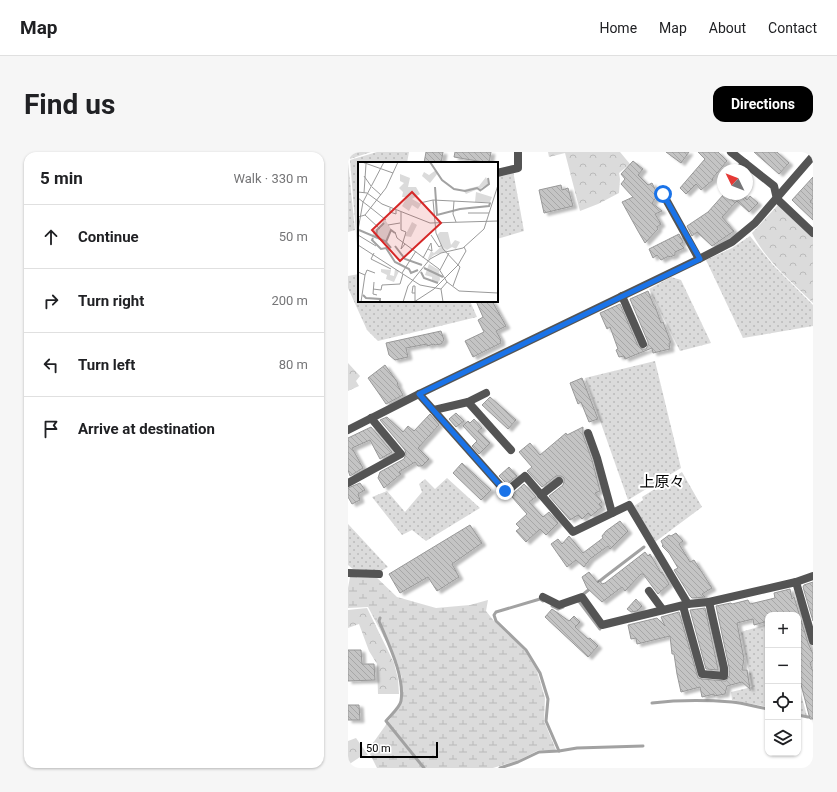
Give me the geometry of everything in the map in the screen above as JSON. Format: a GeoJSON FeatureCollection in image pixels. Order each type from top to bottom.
{"type":"FeatureCollection","features":[{"type":"Feature","properties":{"kind":"street"},"geometry":{"type":"LineString","coordinates":[[498,173],[518,168],[518,152]]}},
{"type":"Feature","properties":{"kind":"street"},"geometry":{"type":"LineString","coordinates":[[731,152],[774,186],[777,199],[813,233]]}},
{"type":"Feature","properties":{"kind":"street"},"geometry":{"type":"LineString","coordinates":[[348,430],[732,242],[755,223],[813,156]]}},
{"type":"Feature","properties":{"kind":"street"},"geometry":{"type":"LineString","coordinates":[[663,194],[700,259]]}},
{"type":"Feature","properties":{"kind":"street"},"geometry":{"type":"LineString","coordinates":[[622,296],[643,344]]}},
{"type":"Feature","properties":{"kind":"street"},"geometry":{"type":"LineString","coordinates":[[434,410],[468,402],[486,393]]}},
{"type":"Feature","properties":{"kind":"street"},"geometry":{"type":"LineString","coordinates":[[419,394],[506,492],[525,476],[573,532],[629,505],[686,605],[702,674],[724,676],[724,668],[709,602]]}},
{"type":"Feature","properties":{"kind":"street"},"geometry":{"type":"LineString","coordinates":[[468,402],[511,450]]}},
{"type":"Feature","properties":{"kind":"street"},"geometry":{"type":"LineString","coordinates":[[348,483],[401,454],[371,418]]}},
{"type":"Feature","properties":{"kind":"street"},"geometry":{"type":"LineString","coordinates":[[588,433],[597,458],[612,513]]}},
{"type":"Feature","properties":{"kind":"street"},"geometry":{"type":"LineString","coordinates":[[541,495],[559,481]]}},
{"type":"Feature","properties":{"kind":"street"},"geometry":{"type":"LineString","coordinates":[[348,573],[379,574]]}},
{"type":"Feature","properties":{"kind":"street"},"geometry":{"type":"LineString","coordinates":[[543,597],[559,605],[582,597],[602,625],[663,610],[709,602],[796,582],[813,576]]}},
{"type":"Feature","properties":{"kind":"street"},"geometry":{"type":"LineString","coordinates":[[796,582],[813,641]]}},
{"type":"Feature","properties":{"kind":"street"},"geometry":{"type":"LineString","coordinates":[[648,592],[663,610]]}},
{"type":"Feature","properties":{"kind":"green space"},"geometry":{"type":"Polygon","coordinates":[[[348,152],[371,152],[350,159],[348,152]]]}},
{"type":"Feature","properties":{"kind":"green space"},"geometry":{"type":"Polygon","coordinates":[[[377,152],[409,152],[407,162],[358,162],[358,258],[350,160],[377,152]]]}},
{"type":"Feature","properties":{"kind":"green space"},"geometry":{"type":"Polygon","coordinates":[[[548,152],[620,152],[630,164],[619,173],[619,193],[580,211],[565,153],[549,157],[548,152]]]}},
{"type":"Feature","properties":{"kind":"green space"},"geometry":{"type":"Polygon","coordinates":[[[348,162],[355,230],[348,232],[348,162]]]}},
{"type":"Feature","properties":{"kind":"green space"},"geometry":{"type":"Polygon","coordinates":[[[512,165],[524,231],[498,239],[498,170],[512,165]]]}},
{"type":"Feature","properties":{"kind":"green space"},"geometry":{"type":"Polygon","coordinates":[[[778,205],[813,238],[813,303],[764,253],[752,233],[778,205]]]}},
{"type":"Feature","properties":{"kind":"green space"},"geometry":{"type":"Polygon","coordinates":[[[750,236],[773,265],[813,305],[813,326],[743,338],[706,260],[732,248],[750,236]]]}},
{"type":"Feature","properties":{"kind":"green space"},"geometry":{"type":"Polygon","coordinates":[[[358,274],[358,302],[470,302],[477,317],[378,341],[367,330],[348,288],[348,276],[358,274]]]}},
{"type":"Feature","properties":{"kind":"green space"},"geometry":{"type":"Polygon","coordinates":[[[671,277],[681,280],[711,343],[680,351],[649,289],[671,277]]]}},
{"type":"Feature","properties":{"kind":"green space"},"geometry":{"type":"Polygon","coordinates":[[[655,361],[681,468],[628,500],[585,378],[655,361]]]}},
{"type":"Feature","properties":{"kind":"green space"},"geometry":{"type":"Polygon","coordinates":[[[348,363],[360,376],[356,381],[359,386],[348,391],[348,363]]]}},
{"type":"Feature","properties":{"kind":"green space"},"geometry":{"type":"Polygon","coordinates":[[[682,472],[702,507],[655,542],[634,506],[643,500],[642,497],[682,472]]]}},
{"type":"Feature","properties":{"kind":"green space"},"geometry":{"type":"Polygon","coordinates":[[[447,478],[480,508],[426,541],[412,530],[402,535],[372,497],[387,491],[405,512],[422,492],[419,484],[425,479],[435,489],[447,478]]]}},
{"type":"Feature","properties":{"kind":"green space"},"geometry":{"type":"Polygon","coordinates":[[[348,524],[388,567],[381,571],[353,569],[348,565],[348,524]]]}},
{"type":"Feature","properties":{"kind":"green space"},"geometry":{"type":"Polygon","coordinates":[[[375,576],[397,597],[436,608],[470,605],[488,600],[486,611],[494,621],[525,651],[537,671],[545,698],[544,721],[556,750],[539,750],[519,760],[493,768],[377,768],[368,750],[400,705],[402,678],[397,662],[368,607],[348,608],[348,588],[350,577],[375,576]]]}},
{"type":"Feature","properties":{"kind":"green space"},"geometry":{"type":"Polygon","coordinates":[[[367,608],[394,663],[398,679],[399,694],[378,694],[377,664],[369,651],[359,624],[348,628],[348,610],[367,608]]]}},
{"type":"Feature","properties":{"kind":"green space"},"geometry":{"type":"Polygon","coordinates":[[[765,625],[765,706],[732,700],[731,692],[752,687],[741,632],[765,625]]]}},
{"type":"Feature","properties":{"kind":"green space"},"geometry":{"type":"Polygon","coordinates":[[[801,694],[807,716],[801,715],[801,694]]]}},
{"type":"Feature","properties":{"kind":"green space"},"geometry":{"type":"Polygon","coordinates":[[[356,738],[368,755],[360,757],[348,765],[348,741],[356,738]]]}},
{"type":"Feature","properties":{"kind":"building"},"geometry":{"type":"Polygon","coordinates":[[[426,152],[443,152],[441,162],[424,162],[426,152]]]}},
{"type":"Feature","properties":{"kind":"building"},"geometry":{"type":"Polygon","coordinates":[[[455,152],[491,152],[489,162],[454,157],[455,152]]]}},
{"type":"Feature","properties":{"kind":"building"},"geometry":{"type":"Polygon","coordinates":[[[666,152],[689,152],[681,163],[666,152]]]}},
{"type":"Feature","properties":{"kind":"building"},"geometry":{"type":"Polygon","coordinates":[[[698,152],[718,152],[727,161],[724,164],[717,164],[717,173],[712,179],[713,180],[701,190],[696,184],[686,194],[680,188],[705,159],[698,152]]]}},
{"type":"Feature","properties":{"kind":"building"},"geometry":{"type":"Polygon","coordinates":[[[754,152],[777,152],[789,163],[779,174],[754,152]]]}},
{"type":"Feature","properties":{"kind":"building"},"geometry":{"type":"Polygon","coordinates":[[[633,161],[643,169],[638,175],[648,185],[652,183],[658,195],[652,203],[662,211],[655,214],[661,224],[645,243],[622,202],[633,197],[621,184],[625,179],[621,174],[633,161]]]}},
{"type":"Feature","properties":{"kind":"building"},"geometry":{"type":"Polygon","coordinates":[[[813,177],[813,198],[810,202],[813,204],[813,220],[792,200],[813,177]]]}},
{"type":"Feature","properties":{"kind":"building"},"geometry":{"type":"Polygon","coordinates":[[[561,185],[562,190],[568,188],[573,206],[544,213],[539,190],[561,185]]]}},
{"type":"Feature","properties":{"kind":"building"},"geometry":{"type":"Polygon","coordinates":[[[753,199],[758,203],[749,212],[737,201],[722,217],[734,231],[712,246],[697,232],[692,236],[687,226],[708,212],[719,200],[753,200],[753,199]]]}},
{"type":"Feature","properties":{"kind":"building"},"geometry":{"type":"Polygon","coordinates":[[[679,234],[683,242],[680,244],[684,248],[675,252],[675,255],[661,260],[657,255],[653,258],[649,249],[679,234]]]}},
{"type":"Feature","properties":{"kind":"building"},"geometry":{"type":"Polygon","coordinates":[[[648,291],[671,343],[669,343],[670,349],[653,353],[652,348],[625,359],[624,356],[619,357],[616,350],[618,349],[610,327],[607,329],[600,313],[620,304],[638,346],[642,349],[646,349],[648,342],[630,299],[648,291]]]}},
{"type":"Feature","properties":{"kind":"building"},"geometry":{"type":"Polygon","coordinates":[[[476,302],[493,302],[506,326],[496,331],[501,343],[473,357],[465,341],[484,332],[478,320],[483,317],[476,302]]]}},
{"type":"Feature","properties":{"kind":"building"},"geometry":{"type":"Polygon","coordinates":[[[441,331],[444,340],[441,344],[427,346],[427,344],[406,348],[408,357],[395,360],[389,355],[386,343],[441,331]]]}},
{"type":"Feature","properties":{"kind":"building"},"geometry":{"type":"Polygon","coordinates":[[[385,365],[398,383],[397,384],[403,395],[386,404],[368,378],[385,365]]]}},
{"type":"Feature","properties":{"kind":"building"},"geometry":{"type":"Polygon","coordinates":[[[582,378],[598,419],[589,422],[581,402],[578,404],[570,383],[582,378]]]}},
{"type":"Feature","properties":{"kind":"building"},"geometry":{"type":"Polygon","coordinates":[[[490,397],[516,420],[508,429],[482,405],[490,397]]]}},
{"type":"Feature","properties":{"kind":"building"},"geometry":{"type":"Polygon","coordinates":[[[456,413],[464,421],[456,427],[449,419],[456,413]]]}},
{"type":"Feature","properties":{"kind":"building"},"geometry":{"type":"Polygon","coordinates":[[[430,414],[439,425],[418,448],[429,459],[422,466],[418,466],[415,462],[399,472],[401,474],[384,488],[378,478],[380,472],[404,459],[406,454],[405,450],[380,420],[387,417],[403,432],[408,426],[414,431],[430,414]]]}},
{"type":"Feature","properties":{"kind":"building"},"geometry":{"type":"Polygon","coordinates":[[[474,419],[482,428],[478,431],[490,443],[479,454],[472,446],[477,441],[463,426],[468,421],[470,423],[474,419]]]}},
{"type":"Feature","properties":{"kind":"building"},"geometry":{"type":"Polygon","coordinates":[[[371,427],[392,452],[380,459],[370,440],[352,448],[363,468],[350,476],[348,470],[348,438],[371,427]]]}},
{"type":"Feature","properties":{"kind":"building"},"geometry":{"type":"Polygon","coordinates":[[[583,427],[583,435],[592,460],[600,491],[595,493],[602,502],[599,504],[602,507],[591,516],[588,513],[582,519],[578,515],[570,520],[549,496],[563,485],[564,478],[561,476],[556,476],[542,487],[527,471],[532,467],[519,452],[530,443],[540,455],[566,433],[567,435],[583,427]]]}},
{"type":"Feature","properties":{"kind":"building"},"geometry":{"type":"Polygon","coordinates":[[[462,463],[491,490],[481,500],[453,473],[462,463]]]}},
{"type":"Feature","properties":{"kind":"building"},"geometry":{"type":"Polygon","coordinates":[[[509,467],[517,476],[507,484],[499,476],[509,467]]]}},
{"type":"Feature","properties":{"kind":"building"},"geometry":{"type":"Polygon","coordinates":[[[360,483],[365,490],[358,494],[360,500],[352,504],[348,497],[348,488],[360,483]]]}},
{"type":"Feature","properties":{"kind":"building"},"geometry":{"type":"Polygon","coordinates":[[[524,484],[536,497],[529,502],[543,517],[549,512],[558,523],[546,535],[540,529],[526,542],[516,531],[520,528],[516,524],[527,514],[512,497],[514,495],[513,494],[524,484]]]}},
{"type":"Feature","properties":{"kind":"building"},"geometry":{"type":"Polygon","coordinates":[[[620,521],[628,531],[610,549],[608,546],[590,559],[584,567],[576,560],[567,567],[551,544],[558,539],[562,544],[569,536],[583,553],[603,538],[602,536],[606,531],[620,521]]]}},
{"type":"Feature","properties":{"kind":"building"},"geometry":{"type":"Polygon","coordinates":[[[470,525],[482,543],[452,564],[459,577],[437,591],[428,577],[400,593],[389,574],[470,525]]]}},
{"type":"Feature","properties":{"kind":"building"},"geometry":{"type":"Polygon","coordinates":[[[676,533],[683,541],[679,544],[690,562],[694,560],[712,588],[702,594],[705,597],[692,598],[690,596],[674,570],[678,568],[669,553],[662,546],[661,541],[669,535],[671,536],[676,533]]]}},
{"type":"Feature","properties":{"kind":"building"},"geometry":{"type":"Polygon","coordinates":[[[645,552],[648,556],[650,554],[669,584],[658,594],[643,574],[641,574],[625,591],[622,587],[602,602],[587,588],[582,577],[589,572],[598,583],[600,581],[602,584],[605,583],[645,552]]]}},
{"type":"Feature","properties":{"kind":"building"},"geometry":{"type":"Polygon","coordinates":[[[813,582],[813,621],[803,587],[804,585],[813,582]]]}},
{"type":"Feature","properties":{"kind":"building"},"geometry":{"type":"Polygon","coordinates":[[[790,589],[792,599],[794,597],[799,612],[765,612],[765,622],[754,625],[753,619],[737,623],[744,659],[742,670],[747,670],[750,689],[742,682],[727,686],[725,694],[714,696],[714,694],[702,697],[700,687],[681,692],[674,654],[672,654],[670,636],[637,644],[636,638],[631,639],[628,625],[657,618],[665,626],[661,617],[679,612],[698,678],[726,681],[729,676],[729,667],[716,606],[748,600],[750,604],[775,598],[774,593],[790,589]]]}},
{"type":"Feature","properties":{"kind":"building"},"geometry":{"type":"Polygon","coordinates":[[[636,599],[642,606],[637,611],[631,612],[627,609],[636,599]]]}},
{"type":"Feature","properties":{"kind":"building"},"geometry":{"type":"Polygon","coordinates":[[[705,608],[718,670],[706,669],[690,610],[705,608]]]}},
{"type":"Feature","properties":{"kind":"building"},"geometry":{"type":"Polygon","coordinates":[[[552,609],[569,621],[574,616],[580,622],[575,627],[598,646],[588,657],[545,617],[552,609]]]}},
{"type":"Feature","properties":{"kind":"building"},"geometry":{"type":"Polygon","coordinates":[[[801,620],[813,654],[813,660],[810,663],[813,672],[813,719],[810,719],[801,684],[801,620]]]}},
{"type":"Feature","properties":{"kind":"building"},"geometry":{"type":"Polygon","coordinates":[[[348,650],[361,650],[362,664],[374,664],[375,680],[348,681],[348,650]]]}},
{"type":"Feature","properties":{"kind":"building"},"geometry":{"type":"Polygon","coordinates":[[[348,705],[359,705],[360,720],[348,720],[348,705]]]}},
{"type":"Feature","properties":{"kind":"waterway"},"geometry":{"type":"LineString","coordinates":[[581,596],[644,547]]}},
{"type":"Feature","properties":{"kind":"waterway"},"geometry":{"type":"LineString","coordinates":[[543,601],[540,599],[496,612],[494,615],[496,621],[526,650],[540,673],[548,699],[546,721],[559,751]]}},
{"type":"Feature","properties":{"kind":"waterway"},"geometry":{"type":"LineString","coordinates":[[577,601],[578,600],[600,629]]}},
{"type":"Feature","properties":{"kind":"waterway"},"geometry":{"type":"LineString","coordinates":[[552,606],[558,609],[563,607]]}},
{"type":"Feature","properties":{"kind":"waterway"},"geometry":{"type":"LineString","coordinates":[[380,618],[379,621],[395,660],[401,681],[402,691],[400,703],[386,721],[424,768]]}},
{"type":"Feature","properties":{"kind":"waterway"},"geometry":{"type":"LineString","coordinates":[[652,703],[722,701],[741,703],[765,708]]}},
{"type":"Feature","properties":{"kind":"waterway"},"geometry":{"type":"LineString","coordinates":[[801,716],[813,717]]}},
{"type":"Feature","properties":{"kind":"waterway"},"geometry":{"type":"LineString","coordinates":[[500,768],[518,762],[539,752],[577,748],[643,746]]}},
{"type":"Feature","properties":{"kind":"district","name":"上原々"},"geometry":{"type":"Point","coordinates":[662,482]}},
{"type":"Feature","properties":{"kind":"route"},"geometry":{"type":"LineString","coordinates":[[505,491],[419,394],[700,259],[663,194]]}}]}
